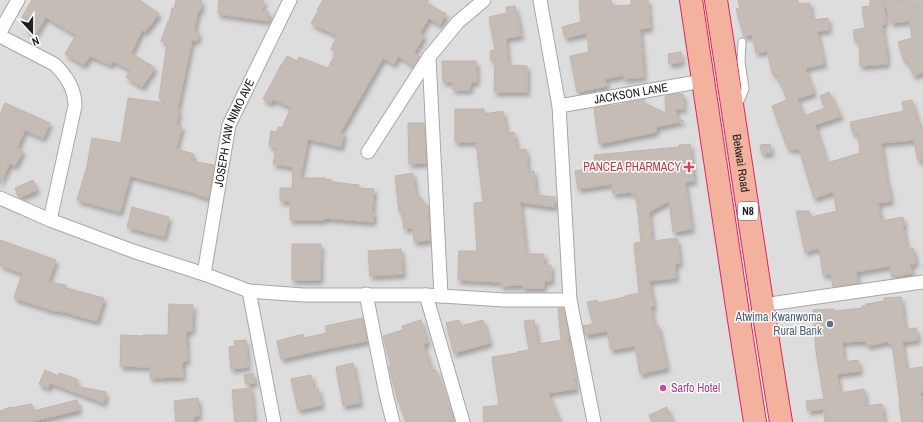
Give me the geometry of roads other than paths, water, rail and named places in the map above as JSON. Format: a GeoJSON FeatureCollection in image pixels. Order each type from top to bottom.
{"type":"FeatureCollection","features":[{"type":"Feature","properties":{"kind":"highway","name":"Bekwai Road"},"geometry":{"type":"LineString","coordinates":[[691,0],[735,300],[755,422]]}},
{"type":"Feature","properties":{"kind":"highway","name":"Bekwai Road"},"geometry":{"type":"LineString","coordinates":[[716,0],[781,422]]}},
{"type":"Feature","properties":{"kind":"street"},"geometry":{"type":"LineString","coordinates":[[0,32],[18,0]]}},
{"type":"Feature","properties":{"kind":"street","name":"JOSEPH YAW NIMO AVE"},"geometry":{"type":"LineString","coordinates":[[204,274],[229,125],[290,0]]}},
{"type":"Feature","properties":{"kind":"street"},"geometry":{"type":"LineString","coordinates":[[368,152],[429,57],[458,22],[484,0]]}},
{"type":"Feature","properties":{"kind":"street"},"geometry":{"type":"LineString","coordinates":[[540,0],[559,106],[570,300],[594,422]]}},
{"type":"Feature","properties":{"kind":"street"},"geometry":{"type":"LineString","coordinates":[[0,36],[54,64],[61,70],[75,98],[75,106],[50,220]]}},
{"type":"Feature","properties":{"kind":"street"},"geometry":{"type":"LineString","coordinates":[[429,57],[441,296]]}},
{"type":"Feature","properties":{"kind":"street","name":"JACKSON LANE"},"geometry":{"type":"LineString","coordinates":[[559,106],[703,81]]}},
{"type":"Feature","properties":{"kind":"street"},"geometry":{"type":"LineString","coordinates":[[0,198],[50,220],[133,251],[204,274],[249,291],[303,295],[426,295],[504,300],[570,300]]}},
{"type":"Feature","properties":{"kind":"street"},"geometry":{"type":"LineString","coordinates":[[762,305],[923,282]]}},
{"type":"Feature","properties":{"kind":"street"},"geometry":{"type":"LineString","coordinates":[[249,291],[274,422]]}},
{"type":"Feature","properties":{"kind":"street"},"geometry":{"type":"LineString","coordinates":[[366,294],[393,422]]}},
{"type":"Feature","properties":{"kind":"street"},"geometry":{"type":"LineString","coordinates":[[426,295],[463,422]]}},
{"type":"Feature","properties":{"kind":"lane"},"geometry":{"type":"LineString","coordinates":[[734,116],[745,89],[741,61],[742,42]]}},
{"type":"Feature","properties":{"kind":"place","name":"PANCEA PHARMACY"},"geometry":{"type":"Point","coordinates":[689,167]}},
{"type":"Feature","properties":{"kind":"place","name":"Atwima Kwanwoma Rural Bank"},"geometry":{"type":"Point","coordinates":[830,324]}},
{"type":"Feature","properties":{"kind":"place","name":"Sarfo Hotel"},"geometry":{"type":"Point","coordinates":[663,388]}}]}
